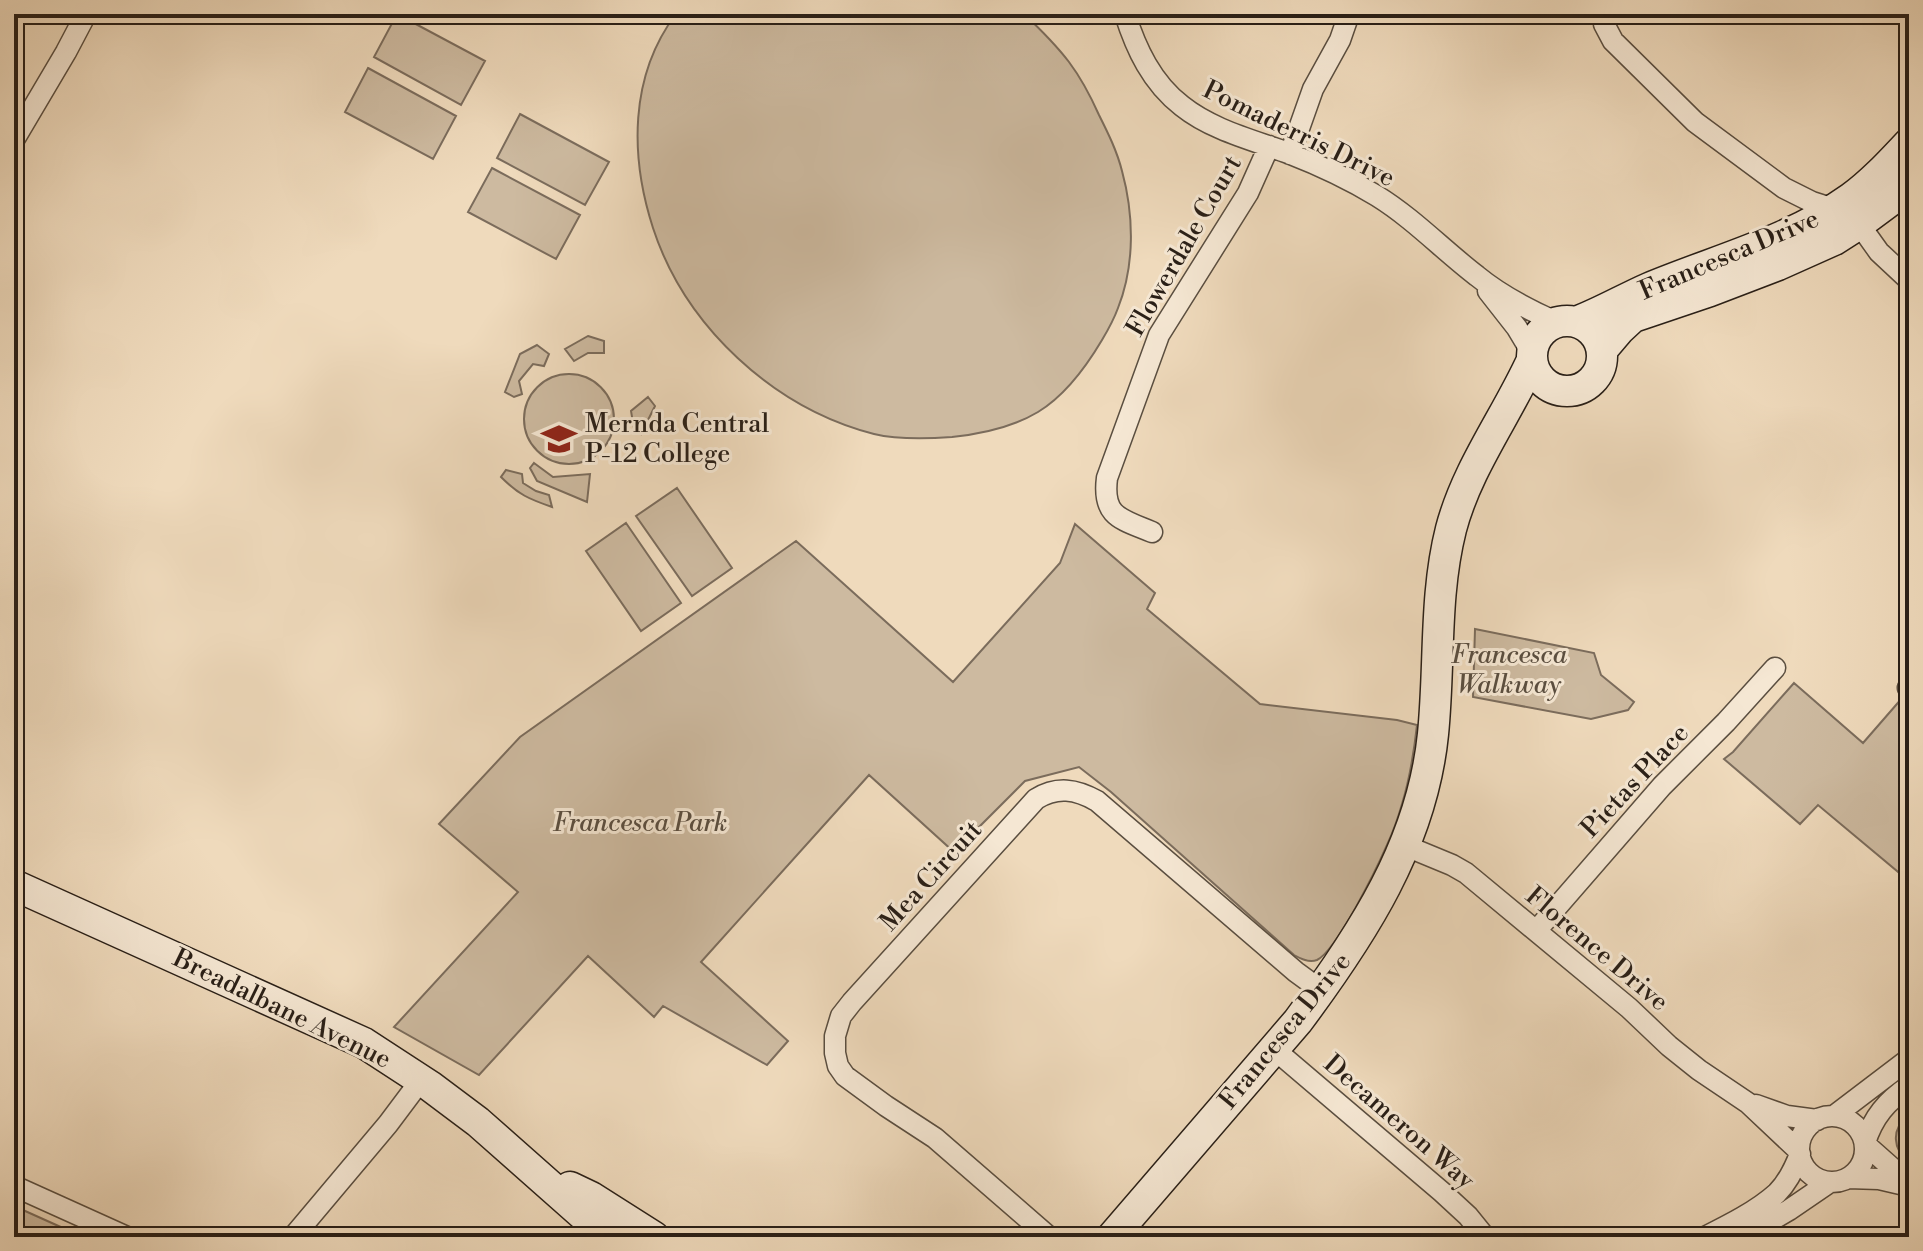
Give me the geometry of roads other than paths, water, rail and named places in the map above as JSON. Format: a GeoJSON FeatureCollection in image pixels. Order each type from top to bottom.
{"type":"FeatureCollection","features":[{"type":"Feature","properties":{"kind":"street"},"geometry":{"type":"LineString","coordinates":[[14,140],[86,14]]}},
{"type":"Feature","properties":{"kind":"street","name":"Pomaderris Drive"},"geometry":{"type":"LineString","coordinates":[[1125,14],[1150,71],[1182,106],[1230,132],[1346,179],[1412,221],[1479,278],[1531,311],[1566,322]]}},
{"type":"Feature","properties":{"kind":"street"},"geometry":{"type":"LineString","coordinates":[[1290,154],[1313,89],[1340,40],[1349,14]]}},
{"type":"Feature","properties":{"kind":"street"},"geometry":{"type":"LineString","coordinates":[[1604,14],[1604,24],[1613,41],[1695,122],[1784,188],[1847,217],[1909,280]]}},
{"type":"Feature","properties":{"kind":"street","name":"Francesca Drive"},"geometry":{"type":"LineString","coordinates":[[1602,350],[1633,317],[1778,265],[1834,240],[1847,217],[1853,196],[1884,170],[1909,143]]}},
{"type":"Feature","properties":{"kind":"street","name":"Flowerdale Court"},"geometry":{"type":"LineString","coordinates":[[1152,532],[1121,519],[1113,512],[1108,504],[1107,478],[1159,335],[1248,193],[1269,146]]}},
{"type":"Feature","properties":{"kind":"street","name":"Francesca Drive"},"geometry":{"type":"LineString","coordinates":[[1566,322],[1599,313],[1649,288],[1794,231],[1847,217],[1890,201],[1909,184]]}},
{"type":"Feature","properties":{"kind":"street"},"geometry":{"type":"LineString","coordinates":[[1784,188],[1793,212],[1794,231]]}},
{"type":"Feature","properties":{"kind":"street","name":"Pomaderris Drive"},"geometry":{"type":"LineString","coordinates":[[1479,278],[1517,328],[1532,356]]}},
{"type":"Feature","properties":{"kind":"street"},"geometry":{"type":"LineString","coordinates":[[1566,322],[1585,326],[1593,332],[1602,350],[1601,361],[1598,372],[1581,388],[1559,390],[1541,379],[1532,356],[1539,334],[1547,327],[1566,322]]}},
{"type":"Feature","properties":{"kind":"street","name":"Francesca Drive"},"geometry":{"type":"LineString","coordinates":[[1112,1237],[1322,991],[1377,906],[1406,846],[1420,803],[1433,735],[1439,604],[1452,525],[1482,452],[1532,356]]}},
{"type":"Feature","properties":{"kind":"street","name":"Francesca Drive"},"geometry":{"type":"LineString","coordinates":[[1496,430],[1522,409],[1559,390]]}},
{"type":"Feature","properties":{"kind":"street","name":"Pietas Place"},"geometry":{"type":"LineString","coordinates":[[1536,931],[1662,786],[1775,668]]}},
{"type":"Feature","properties":{"kind":"street","name":"Mea Circuit"},"geometry":{"type":"LineString","coordinates":[[1049,1237],[935,1138],[845,1076],[838,1066],[835,1053],[835,1036],[841,1016],[852,1002],[1036,799],[1058,790],[1070,790],[1097,801],[1322,991]]}},
{"type":"Feature","properties":{"kind":"street","name":"Florence Drive"},"geometry":{"type":"LineString","coordinates":[[1406,846],[1466,873],[1629,1008],[1669,1046],[1748,1103],[1800,1152]]}},
{"type":"Feature","properties":{"kind":"street","name":"Breadalbane Avenue"},"geometry":{"type":"LineString","coordinates":[[14,885],[364,1043],[478,1122],[608,1237]]}},
{"type":"Feature","properties":{"kind":"street","name":"Decameron Way"},"geometry":{"type":"LineString","coordinates":[[1274,1049],[1442,1192],[1485,1237]]}},
{"type":"Feature","properties":{"kind":"street"},"geometry":{"type":"LineString","coordinates":[[1705,1237],[1755,1209],[1778,1192],[1793,1170],[1809,1125],[1826,1118],[1909,1059]]}},
{"type":"Feature","properties":{"kind":"street"},"geometry":{"type":"LineString","coordinates":[[293,1237],[421,1080]]}},
{"type":"Feature","properties":{"kind":"street"},"geometry":{"type":"LineString","coordinates":[[1865,1143],[1876,1117],[1890,1100],[1909,1086]]}},
{"type":"Feature","properties":{"kind":"street","name":"Florence Drive"},"geometry":{"type":"LineString","coordinates":[[1748,1103],[1787,1116],[1826,1118]]}},
{"type":"Feature","properties":{"kind":"street"},"geometry":{"type":"LineString","coordinates":[[1743,1237],[1856,1172],[1862,1164],[1865,1143],[1861,1132],[1845,1118],[1826,1118]]}},
{"type":"Feature","properties":{"kind":"street"},"geometry":{"type":"LineString","coordinates":[[1865,1143],[1909,1184]]}},
{"type":"Feature","properties":{"kind":"street"},"geometry":{"type":"LineString","coordinates":[[1800,1152],[1803,1164],[1819,1179],[1879,1179],[1909,1184]]}},
{"type":"Feature","properties":{"kind":"street","name":"Breadalbane Avenue"},"geometry":{"type":"LineString","coordinates":[[530,1168],[591,1197],[650,1236]]}},
{"type":"Feature","properties":{"kind":"street"},"geometry":{"type":"LineString","coordinates":[[14,1186],[127,1237]]}},
{"type":"Feature","properties":{"kind":"place","name":"Mernda Central P-12 College"},"geometry":{"type":"Point","coordinates":[559,439]}},
{"type":"Feature","properties":{"kind":"park label","name":"Francesca Walkway"},"geometry":{"type":"Point","coordinates":[1509,670]}},
{"type":"Feature","properties":{"kind":"park label","name":"Francesca Park"},"geometry":{"type":"Point","coordinates":[640,823]}}]}
